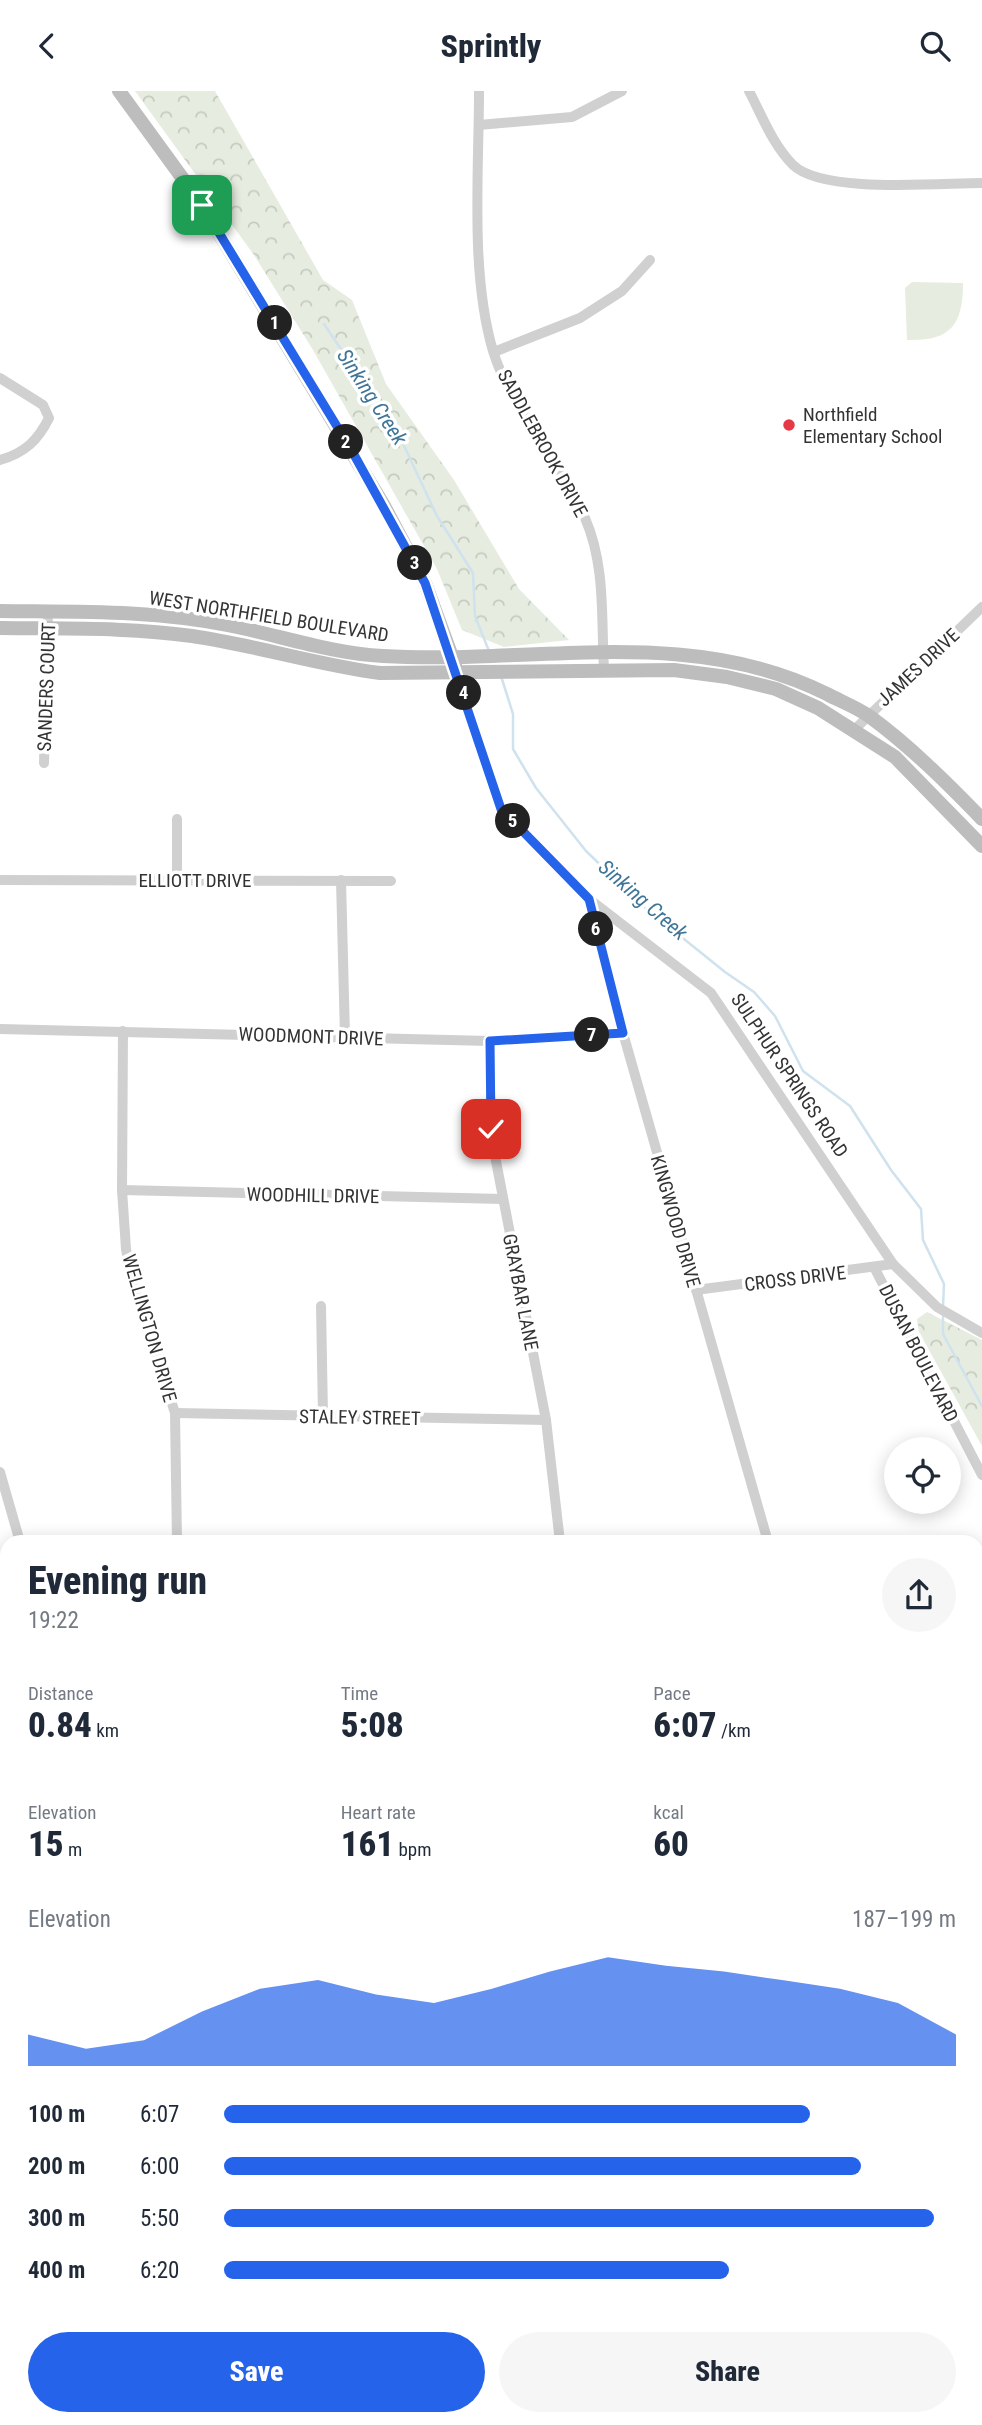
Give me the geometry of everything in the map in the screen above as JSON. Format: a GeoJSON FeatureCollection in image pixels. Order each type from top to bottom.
{"type":"FeatureCollection","features":[{"type":"Feature","properties":{"kind":"main road","name":"SULPHUR SPRINGS ROAD"},"geometry":{"type":"LineString","coordinates":[[119,91],[202,205],[383,504],[425,583],[458,673]]}},
{"type":"Feature","properties":{"kind":"main road","name":"WEST NORTHFIELD BOULEVARD"},"geometry":{"type":"LineString","coordinates":[[0,611],[159,614],[228,625],[325,648],[381,656],[670,652],[732,660],[795,678],[867,714],[936,771],[982,819]]}},
{"type":"Feature","properties":{"kind":"main road","name":"WEST NORTHFIELD BOULEVARD"},"geometry":{"type":"LineString","coordinates":[[0,628],[181,635],[337,668],[380,673],[674,670],[727,677],[776,689],[855,729],[895,757],[982,846]]}},
{"type":"Feature","properties":{"kind":"street","name":"SADDLEBROOK DRIVE"},"geometry":{"type":"LineString","coordinates":[[479,91],[480,293],[494,352],[520,409],[573,492],[586,521],[600,564],[604,670]]}},
{"type":"Feature","properties":{"kind":"street"},"geometry":{"type":"LineString","coordinates":[[479,125],[572,117],[622,91]]}},
{"type":"Feature","properties":{"kind":"street"},"geometry":{"type":"LineString","coordinates":[[749,91],[773,138],[794,166],[806,174],[845,183],[982,183]]}},
{"type":"Feature","properties":{"kind":"street"},"geometry":{"type":"LineString","coordinates":[[494,352],[580,318],[622,291],[650,260]]}},
{"type":"Feature","properties":{"kind":"street"},"geometry":{"type":"LineString","coordinates":[[0,377],[43,405],[49,418],[40,435],[28,448],[0,460]]}},
{"type":"Feature","properties":{"kind":"street","name":"JAMES DRIVE"},"geometry":{"type":"LineString","coordinates":[[855,729],[867,714],[982,607]]}},
{"type":"Feature","properties":{"kind":"street","name":"SANDERS COURT"},"geometry":{"type":"LineString","coordinates":[[44,763],[48,612]]}},
{"type":"Feature","properties":{"kind":"street","name":"SULPHUR SPRINGS ROAD"},"geometry":{"type":"LineString","coordinates":[[458,673],[501,809],[589,899],[712,993],[892,1264],[937,1307],[982,1333]]}},
{"type":"Feature","properties":{"kind":"street"},"geometry":{"type":"LineString","coordinates":[[177,819],[177,880]]}},
{"type":"Feature","properties":{"kind":"street","name":"ELLIOTT DRIVE"},"geometry":{"type":"LineString","coordinates":[[0,880],[391,881]]}},
{"type":"Feature","properties":{"kind":"street"},"geometry":{"type":"LineString","coordinates":[[341,880],[345,1037]]}},
{"type":"Feature","properties":{"kind":"street","name":"KINGWOOD DRIVE"},"geometry":{"type":"LineString","coordinates":[[589,899],[623,1033],[766,1535]]}},
{"type":"Feature","properties":{"kind":"street","name":"WOODMONT DRIVE"},"geometry":{"type":"LineString","coordinates":[[0,1029],[490,1041],[623,1033]]}},
{"type":"Feature","properties":{"kind":"street","name":"WELLINGTON DRIVE"},"geometry":{"type":"LineString","coordinates":[[123,1031],[122,1190],[131,1276],[175,1413],[177,1535]]}},
{"type":"Feature","properties":{"kind":"street","name":"GRAYBAR LANE"},"geometry":{"type":"LineString","coordinates":[[490,1041],[491,1129],[546,1420],[558,1535]]}},
{"type":"Feature","properties":{"kind":"street","name":"WOODHILL DRIVE"},"geometry":{"type":"LineString","coordinates":[[122,1190],[503,1199]]}},
{"type":"Feature","properties":{"kind":"street","name":"CROSS DRIVE"},"geometry":{"type":"LineString","coordinates":[[696,1290],[875,1269],[892,1264]]}},
{"type":"Feature","properties":{"kind":"street","name":"DUSAN BOULEVARD"},"geometry":{"type":"LineString","coordinates":[[875,1269],[982,1475]]}},
{"type":"Feature","properties":{"kind":"street"},"geometry":{"type":"LineString","coordinates":[[321,1306],[323,1416]]}},
{"type":"Feature","properties":{"kind":"street","name":"STALEY STREET"},"geometry":{"type":"LineString","coordinates":[[175,1413],[546,1420]]}},
{"type":"Feature","properties":{"kind":"street"},"geometry":{"type":"LineString","coordinates":[[0,1472],[18,1535]]}},
{"type":"Feature","properties":{"kind":"green space"},"geometry":{"type":"Polygon","coordinates":[[[135,91],[215,91],[323,280],[352,300],[386,384],[454,480],[519,589],[569,640],[504,647],[462,630],[437,569],[313,350],[254,255],[135,91]]]}},
{"type":"Feature","properties":{"kind":"green space"},"geometry":{"type":"Polygon","coordinates":[[[912,282],[963,283],[960,311],[951,328],[943,334],[921,340],[907,340],[905,288],[912,282]]]}},
{"type":"Feature","properties":{"kind":"green space"},"geometry":{"type":"Polygon","coordinates":[[[927,1312],[982,1340],[982,1446],[919,1332],[917,1319],[927,1312]]]}},
{"type":"Feature","properties":{"kind":"waterway","name":"Sinking Creek"},"geometry":{"type":"LineString","coordinates":[[324,324],[399,435],[437,516],[473,573],[475,616],[489,651]]}},
{"type":"Feature","properties":{"kind":"waterway","name":"Sinking Creek"},"geometry":{"type":"LineString","coordinates":[[501,676],[513,714],[513,749],[536,788],[586,851],[643,906],[754,992],[775,1016],[803,1071],[850,1106],[891,1170],[921,1209],[923,1240],[944,1284],[943,1307]]}},
{"type":"Feature","properties":{"kind":"waterway","name":"Sinking Creek"},"geometry":{"type":"LineString","coordinates":[[943,1314],[943,1334],[982,1406]]}},
{"type":"Feature","properties":{"kind":"place","name":"Northfield Elementary School"},"geometry":{"type":"Point","coordinates":[789,425]}},
{"type":"Feature","properties":{"kind":"route"},"geometry":{"type":"LineString","coordinates":[[202,205],[352,451],[425,583],[458,673],[501,809],[589,899],[623,1033],[490,1041],[491,1129]]}}]}
